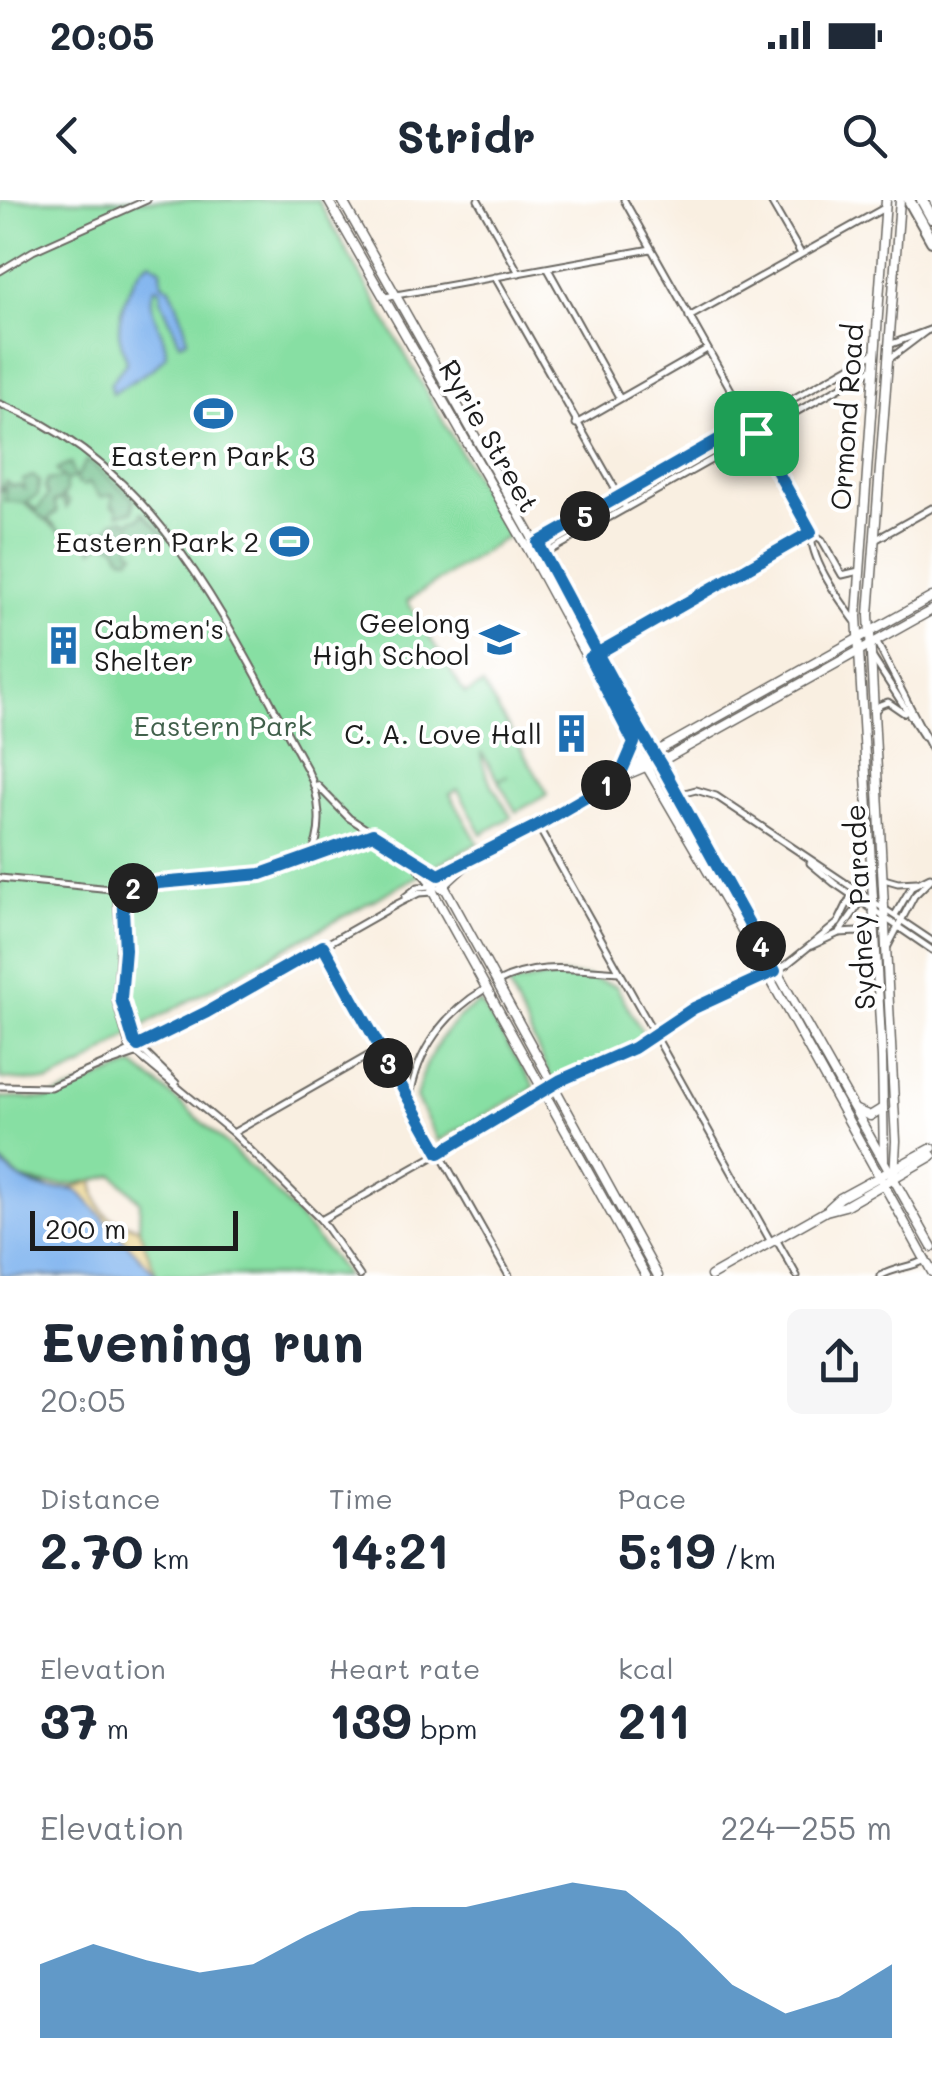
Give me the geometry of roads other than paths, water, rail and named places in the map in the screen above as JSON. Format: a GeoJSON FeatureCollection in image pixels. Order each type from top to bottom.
{"type":"FeatureCollection","features":[{"type":"Feature","properties":{"kind":"highway"},"geometry":{"type":"LineString","coordinates":[[909,200],[932,241]]}},
{"type":"Feature","properties":{"kind":"street"},"geometry":{"type":"LineString","coordinates":[[0,272],[33,251],[147,200]]}},
{"type":"Feature","properties":{"kind":"street","name":"Ryrie Street"},"geometry":{"type":"LineString","coordinates":[[328,200],[528,548],[646,764],[890,1166],[932,1247]]}},
{"type":"Feature","properties":{"kind":"street","name":"Ryrie Street"},"geometry":{"type":"LineString","coordinates":[[342,200],[678,795],[932,1272]]}},
{"type":"Feature","properties":{"kind":"street"},"geometry":{"type":"LineString","coordinates":[[478,200],[519,273]]}},
{"type":"Feature","properties":{"kind":"street"},"geometry":{"type":"LineString","coordinates":[[624,200],[811,532],[822,540],[845,576],[859,571]]}},
{"type":"Feature","properties":{"kind":"street"},"geometry":{"type":"LineString","coordinates":[[770,200],[800,252]]}},
{"type":"Feature","properties":{"kind":"street","name":"Ormond Road"},"geometry":{"type":"LineString","coordinates":[[861,631],[875,540],[900,200]]}},
{"type":"Feature","properties":{"kind":"street"},"geometry":{"type":"LineString","coordinates":[[689,317],[886,203]]}},
{"type":"Feature","properties":{"kind":"street","name":"Ormond Road"},"geometry":{"type":"LineString","coordinates":[[861,631],[859,571],[886,203]]}},
{"type":"Feature","properties":{"kind":"street"},"geometry":{"type":"LineString","coordinates":[[384,297],[651,249]]}},
{"type":"Feature","properties":{"kind":"street"},"geometry":{"type":"LineString","coordinates":[[547,268],[619,398]]}},
{"type":"Feature","properties":{"kind":"street"},"geometry":{"type":"LineString","coordinates":[[495,277],[626,508]]}},
{"type":"Feature","properties":{"kind":"street"},"geometry":{"type":"LineString","coordinates":[[528,548],[889,344],[930,330]]}},
{"type":"Feature","properties":{"kind":"street"},"geometry":{"type":"LineString","coordinates":[[534,560],[888,360],[930,330]]}},
{"type":"Feature","properties":{"kind":"street"},"geometry":{"type":"LineString","coordinates":[[576,424],[707,350]]}},
{"type":"Feature","properties":{"kind":"street"},"geometry":{"type":"LineString","coordinates":[[807,392],[812,402]]}},
{"type":"Feature","properties":{"kind":"street"},"geometry":{"type":"LineString","coordinates":[[0,404],[67,435],[154,515],[197,573],[312,778],[333,805],[439,875]]}},
{"type":"Feature","properties":{"kind":"street"},"geometry":{"type":"LineString","coordinates":[[875,540],[932,508]]}},
{"type":"Feature","properties":{"kind":"street"},"geometry":{"type":"LineString","coordinates":[[811,532],[812,547],[827,574],[910,718],[932,748]]}},
{"type":"Feature","properties":{"kind":"street"},"geometry":{"type":"LineString","coordinates":[[590,658],[811,532]]}},
{"type":"Feature","properties":{"kind":"street"},"geometry":{"type":"LineString","coordinates":[[827,574],[838,568]]}},
{"type":"Feature","properties":{"kind":"street"},"geometry":{"type":"LineString","coordinates":[[646,764],[654,753],[833,652],[861,631],[932,597]]}},
{"type":"Feature","properties":{"kind":"street"},"geometry":{"type":"LineString","coordinates":[[433,889],[439,875],[646,764],[659,762],[932,610]]}},
{"type":"Feature","properties":{"kind":"street"},"geometry":{"type":"LineString","coordinates":[[897,616],[902,626]]}},
{"type":"Feature","properties":{"kind":"street","name":"Sydney Parade"},"geometry":{"type":"LineString","coordinates":[[861,631],[868,647],[881,878],[888,916],[885,949],[890,1166]]}},
{"type":"Feature","properties":{"kind":"street"},"geometry":{"type":"LineString","coordinates":[[868,647],[932,748]]}},
{"type":"Feature","properties":{"kind":"street","name":"Sydney Parade"},"geometry":{"type":"LineString","coordinates":[[868,647],[868,902],[890,1166]]}},
{"type":"Feature","properties":{"kind":"street"},"geometry":{"type":"LineString","coordinates":[[833,652],[839,662]]}},
{"type":"Feature","properties":{"kind":"street"},"geometry":{"type":"LineString","coordinates":[[759,694],[764,704]]}},
{"type":"Feature","properties":{"kind":"street"},"geometry":{"type":"LineString","coordinates":[[872,714],[888,702],[910,718]]}},
{"type":"Feature","properties":{"kind":"street"},"geometry":{"type":"LineString","coordinates":[[701,726],[707,736]]}},
{"type":"Feature","properties":{"kind":"street"},"geometry":{"type":"LineString","coordinates":[[619,778],[634,743]]}},
{"type":"Feature","properties":{"kind":"street"},"geometry":{"type":"LineString","coordinates":[[306,860],[314,849],[318,827],[312,778]]}},
{"type":"Feature","properties":{"kind":"street"},"geometry":{"type":"LineString","coordinates":[[678,795],[696,790],[709,793],[856,888],[868,902],[932,950]]}},
{"type":"Feature","properties":{"kind":"street"},"geometry":{"type":"LineString","coordinates":[[538,825],[797,1276]]}},
{"type":"Feature","properties":{"kind":"street"},"geometry":{"type":"LineString","coordinates":[[0,878],[119,890],[239,878],[306,860],[373,834]]}},
{"type":"Feature","properties":{"kind":"street"},"geometry":{"type":"LineString","coordinates":[[405,854],[433,889],[646,1276]]}},
{"type":"Feature","properties":{"kind":"street"},"geometry":{"type":"LineString","coordinates":[[804,857],[852,896],[868,902]]}},
{"type":"Feature","properties":{"kind":"street"},"geometry":{"type":"LineString","coordinates":[[0,1086],[46,1088],[137,1050],[399,903],[444,886],[471,861]]}},
{"type":"Feature","properties":{"kind":"street"},"geometry":{"type":"LineString","coordinates":[[321,1220],[509,1114],[542,1090],[602,1064],[703,1003],[771,973],[840,921],[870,867]]}},
{"type":"Feature","properties":{"kind":"street"},"geometry":{"type":"LineString","coordinates":[[881,878],[898,883],[932,877]]}},
{"type":"Feature","properties":{"kind":"street"},"geometry":{"type":"LineString","coordinates":[[885,949],[900,928],[914,896],[932,877]]}},
{"type":"Feature","properties":{"kind":"street"},"geometry":{"type":"LineString","coordinates":[[888,916],[918,881]]}},
{"type":"Feature","properties":{"kind":"street"},"geometry":{"type":"LineString","coordinates":[[444,886],[658,1276]]}},
{"type":"Feature","properties":{"kind":"street"},"geometry":{"type":"LineString","coordinates":[[119,890],[116,1001],[137,1050],[233,1133],[321,1220],[360,1276]]}},
{"type":"Feature","properties":{"kind":"street"},"geometry":{"type":"LineString","coordinates":[[840,934],[868,902]]}},
{"type":"Feature","properties":{"kind":"street"},"geometry":{"type":"LineString","coordinates":[[888,916],[903,920],[932,942]]}},
{"type":"Feature","properties":{"kind":"street"},"geometry":{"type":"LineString","coordinates":[[808,947],[840,934],[856,932],[874,938]]}},
{"type":"Feature","properties":{"kind":"street"},"geometry":{"type":"LineString","coordinates":[[461,946],[471,941]]}},
{"type":"Feature","properties":{"kind":"street"},"geometry":{"type":"LineString","coordinates":[[323,946],[509,1276]]}},
{"type":"Feature","properties":{"kind":"street"},"geometry":{"type":"LineString","coordinates":[[410,1101],[416,1072],[434,1034],[460,1006],[485,989],[519,973],[545,968],[620,972]]}},
{"type":"Feature","properties":{"kind":"street"},"geometry":{"type":"LineString","coordinates":[[233,1133],[380,1049]]}},
{"type":"Feature","properties":{"kind":"street"},"geometry":{"type":"LineString","coordinates":[[852,1108],[872,1116],[884,1107]]}},
{"type":"Feature","properties":{"kind":"street"},"geometry":{"type":"LineString","coordinates":[[711,1276],[826,1212],[845,1206],[881,1181],[890,1166],[932,1148]]}},
{"type":"Feature","properties":{"kind":"street"},"geometry":{"type":"LineString","coordinates":[[881,1181],[894,1180],[932,1156]]}},
{"type":"Feature","properties":{"kind":"street"},"geometry":{"type":"LineString","coordinates":[[880,1276],[896,1267],[913,1266],[925,1260]]}},
{"type":"Feature","properties":{"kind":"water"},"geometry":{"type":"Polygon","coordinates":[[[151,261],[161,269],[162,284],[170,287],[187,340],[180,343],[160,289],[155,287],[153,312],[166,355],[155,367],[112,394],[110,384],[126,363],[119,332],[124,303],[138,273],[151,261]]]}},
{"type":"Feature","properties":{"kind":"water"},"geometry":{"type":"Polygon","coordinates":[[[0,1161],[35,1186],[80,1193],[157,1276],[0,1276],[0,1161]]]}},
{"type":"Feature","properties":{"kind":"place","name":"Eastern Park 3"},"geometry":{"type":"Point","coordinates":[213,413]}},
{"type":"Feature","properties":{"kind":"place","name":"Eastern Park 2"},"geometry":{"type":"Point","coordinates":[289,542]}},
{"type":"Feature","properties":{"kind":"place","name":"Geelong High School"},"geometry":{"type":"Point","coordinates":[500,639]}},
{"type":"Feature","properties":{"kind":"place","name":"Cabmen's Shelter"},"geometry":{"type":"Point","coordinates":[64,645]}},
{"type":"Feature","properties":{"kind":"place","name":"C. A. Love Hall"},"geometry":{"type":"Point","coordinates":[572,734]}},
{"type":"Feature","properties":{"kind":"park label","name":"Eastern Park"},"geometry":{"type":"Point","coordinates":[223,726]}}]}
